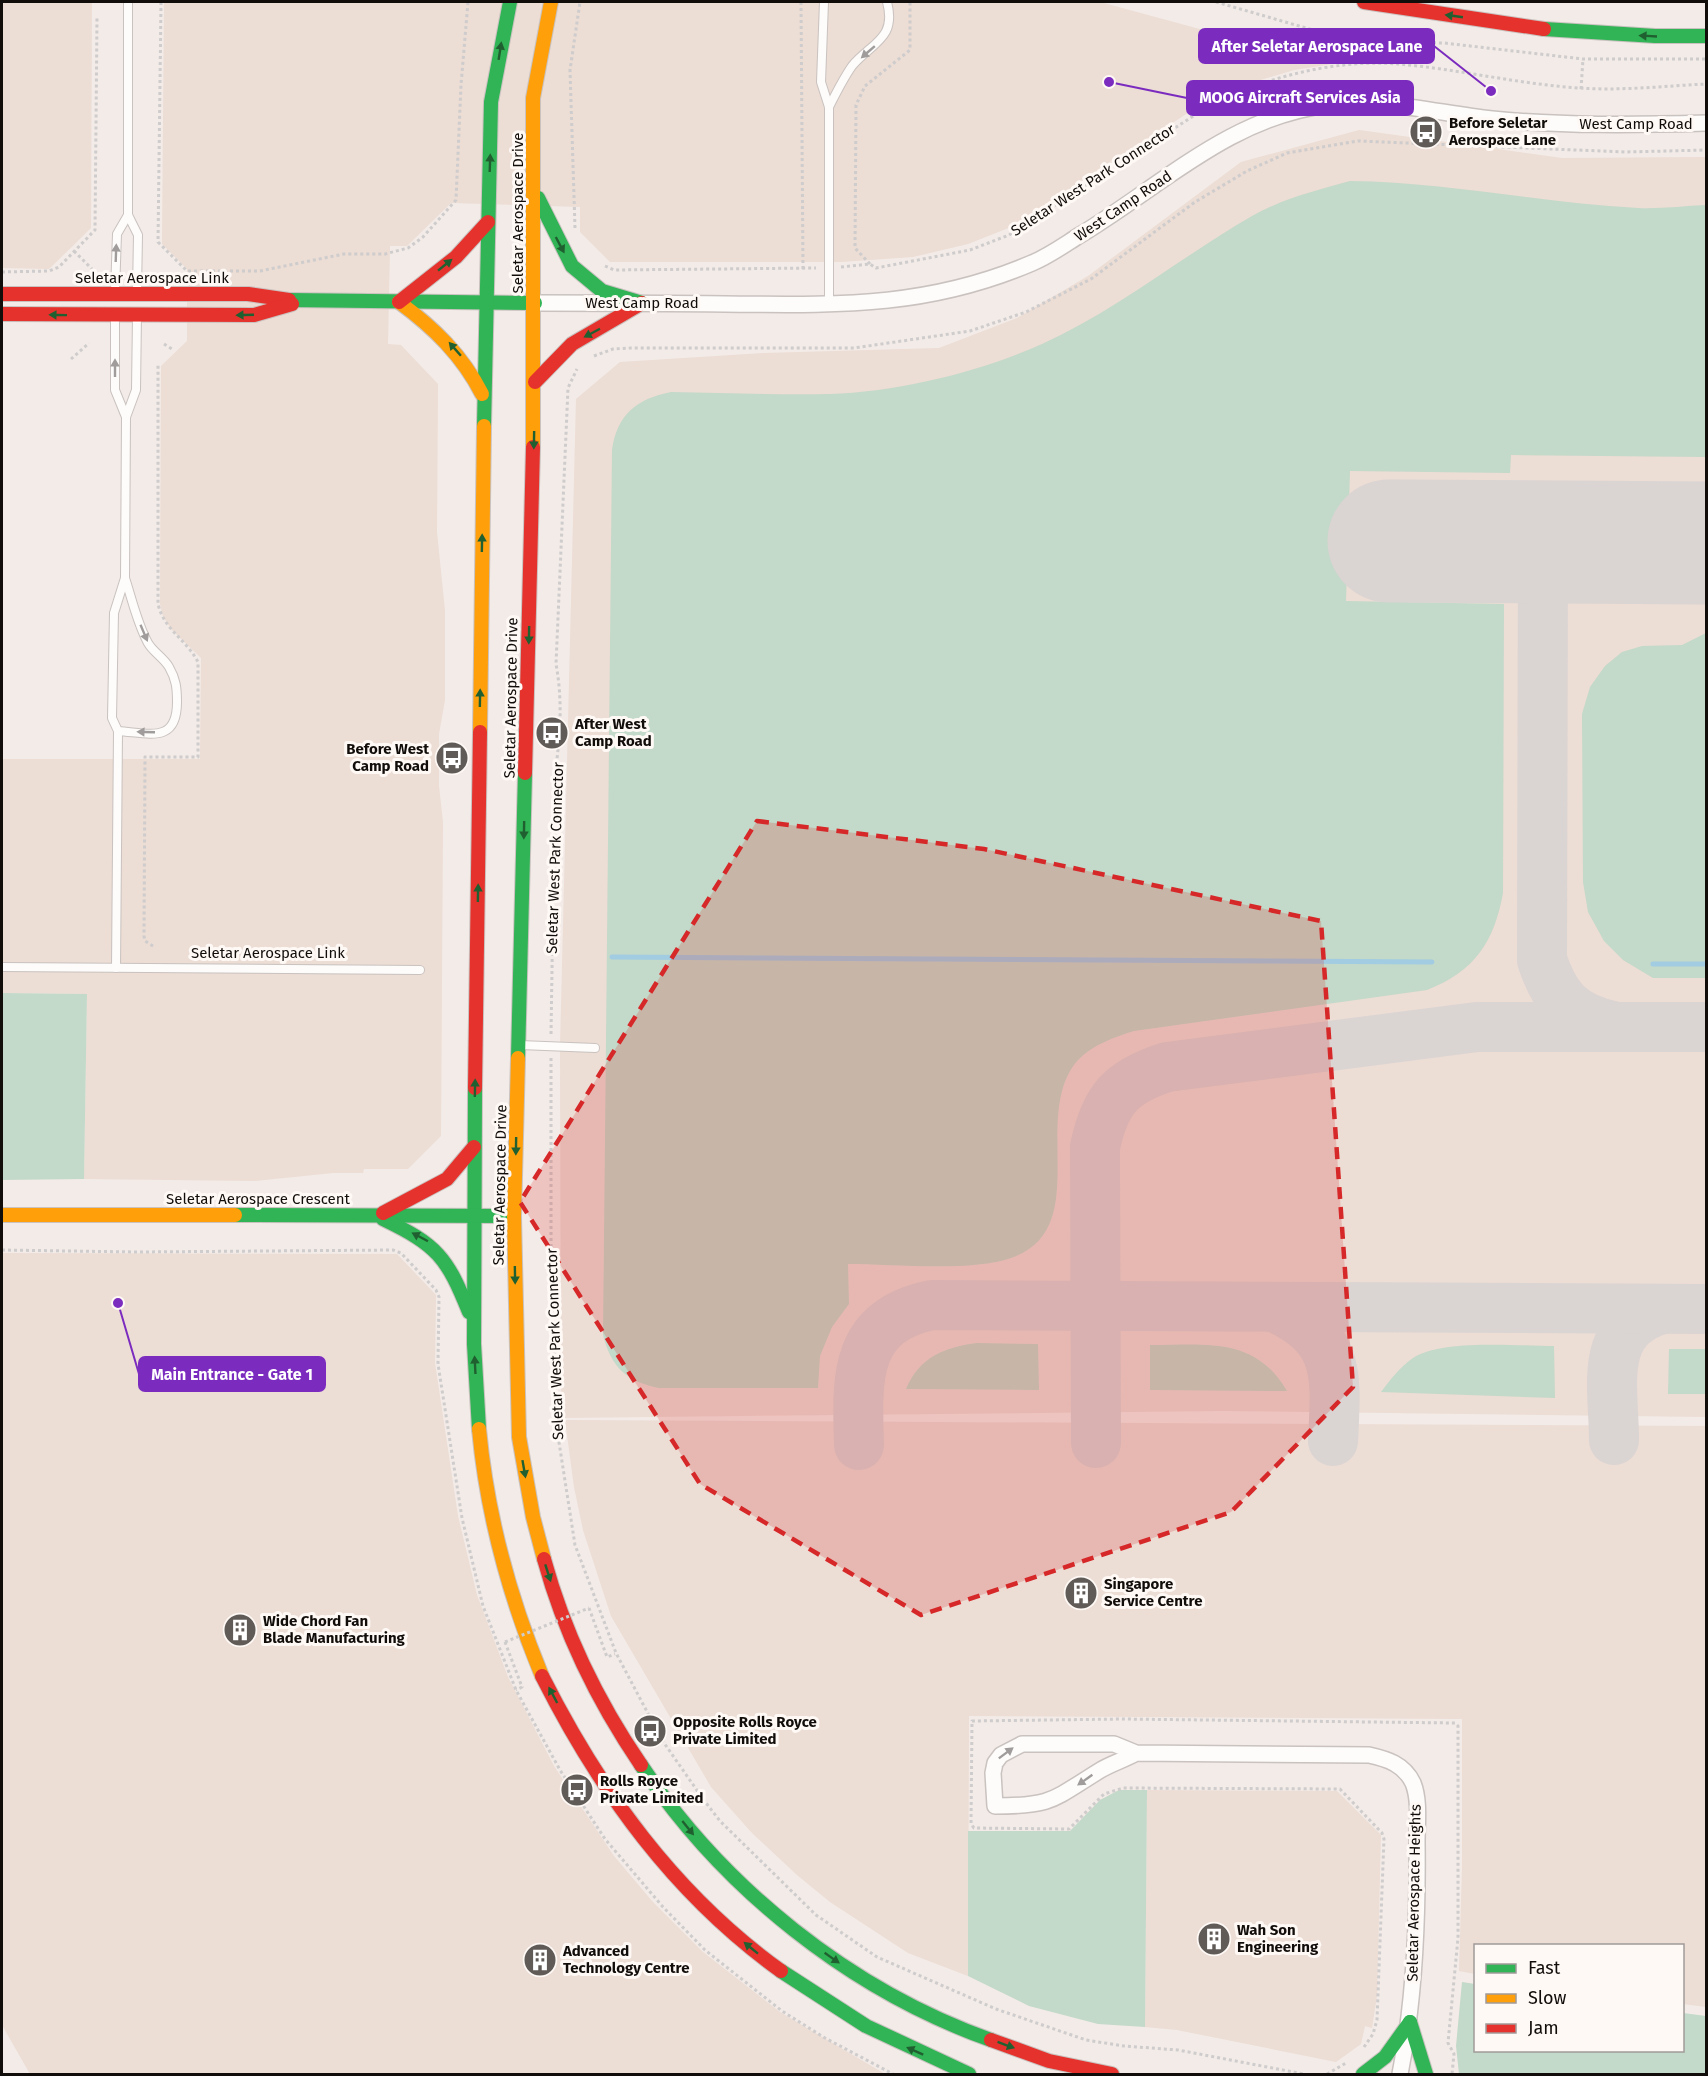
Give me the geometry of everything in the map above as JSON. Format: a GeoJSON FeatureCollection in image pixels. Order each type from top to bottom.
{"type":"FeatureCollection","features":[{"type":"Feature","properties":{"kind":"street","name":"Seletar Aerospace Drive"},"geometry":{"type":"LineString","coordinates":[[510,2],[492,102],[488,222],[474,1147],[476,1216],[472,1319],[477,1411],[492,1509],[517,1611],[549,1688],[580,1747],[617,1805],[661,1861],[747,1946],[806,1990],[882,2036],[969,2074]]}},
{"type":"Feature","properties":{"kind":"street","name":"Seletar Aerospace Drive"},"geometry":{"type":"LineString","coordinates":[[551,2],[533,98],[536,192],[535,382],[514,1216],[519,1437],[533,1517],[548,1573],[586,1672],[616,1730],[658,1791],[712,1855],[770,1910],[835,1960],[907,2004],[973,2034],[1060,2064],[1113,2074]]}},
{"type":"Feature","properties":{"kind":"street"},"geometry":{"type":"LineString","coordinates":[[1364,2],[1542,29],[1655,36],[1707,36]]}},
{"type":"Feature","properties":{"kind":"street","name":"West Camp Road"},"geometry":{"type":"LineString","coordinates":[[535,303],[829,304],[911,299],[980,284],[1036,262],[1092,228],[1196,155],[1235,134],[1271,118],[1327,105],[1384,104],[1492,119],[1602,125],[1707,123]]}},
{"type":"Feature","properties":{"kind":"street"},"geometry":{"type":"LineString","coordinates":[[536,192],[572,266],[602,291],[642,303]]}},
{"type":"Feature","properties":{"kind":"street"},"geometry":{"type":"LineString","coordinates":[[484,400],[461,355],[442,334],[399,302],[456,256],[488,222]]}},
{"type":"Feature","properties":{"kind":"street","name":"Seletar Aerospace Link"},"geometry":{"type":"LineString","coordinates":[[2,294],[248,294],[302,302],[535,303]]}},
{"type":"Feature","properties":{"kind":"street","name":"Seletar Aerospace Link"},"geometry":{"type":"LineString","coordinates":[[2,314],[137,317],[254,315],[302,302]]}},
{"type":"Feature","properties":{"kind":"street"},"geometry":{"type":"LineString","coordinates":[[535,382],[573,344],[642,303]]}},
{"type":"Feature","properties":{"kind":"street"},"geometry":{"type":"LineString","coordinates":[[377,1216],[422,1195],[447,1179],[474,1147]]}},
{"type":"Feature","properties":{"kind":"street","name":"Seletar Aerospace Crescent"},"geometry":{"type":"LineString","coordinates":[[2,1215],[514,1216]]}},
{"type":"Feature","properties":{"kind":"street"},"geometry":{"type":"LineString","coordinates":[[377,1216],[428,1240],[444,1256],[472,1319]]}},
{"type":"Feature","properties":{"kind":"street","name":"Seletar Aerospace Heights"},"geometry":{"type":"LineString","coordinates":[[1136,1753],[1119,1764],[1101,1769],[1070,1791],[1046,1803],[1032,1806],[995,1806],[993,1773],[995,1764],[1001,1755],[1022,1744],[1114,1744],[1136,1753],[1369,1755],[1388,1759],[1401,1766],[1413,1784],[1417,1807],[1410,2022],[1400,2074]]}},
{"type":"Feature","properties":{"kind":"street"},"geometry":{"type":"LineString","coordinates":[[1363,2074],[1385,2057],[1410,2022]]}},
{"type":"Feature","properties":{"kind":"street"},"geometry":{"type":"LineString","coordinates":[[1410,2022],[1426,2074]]}},
{"type":"Feature","properties":{"kind":"lane"},"geometry":{"type":"LineString","coordinates":[[116,968],[118,731],[112,718],[114,613],[125,578],[126,417],[136,390],[137,317],[138,235],[128,215],[128,2]]}},
{"type":"Feature","properties":{"kind":"lane"},"geometry":{"type":"LineString","coordinates":[[824,2],[821,82],[829,107],[829,304]]}},
{"type":"Feature","properties":{"kind":"lane"},"geometry":{"type":"LineString","coordinates":[[829,107],[853,65],[886,33],[889,10],[887,2]]}},
{"type":"Feature","properties":{"kind":"lane"},"geometry":{"type":"LineString","coordinates":[[126,417],[115,390],[114,294],[117,234],[128,215]]}},
{"type":"Feature","properties":{"kind":"lane"},"geometry":{"type":"LineString","coordinates":[[118,731],[155,733],[174,727],[177,718],[177,684],[168,665],[150,646],[142,630],[125,578]]}},
{"type":"Feature","properties":{"kind":"lane","name":"Seletar Aerospace Link"},"geometry":{"type":"LineString","coordinates":[[2,967],[420,970]]}},
{"type":"Feature","properties":{"kind":"lane"},"geometry":{"type":"LineString","coordinates":[[519,1045],[595,1048]]}},
{"type":"Feature","properties":{"kind":"path"},"geometry":{"type":"LineString","coordinates":[[161,2],[158,242],[187,271],[260,271],[344,254],[385,254],[408,248],[447,212],[456,200],[461,85],[468,2]]}},
{"type":"Feature","properties":{"kind":"path"},"geometry":{"type":"LineString","coordinates":[[576,237],[570,70],[580,2]]}},
{"type":"Feature","properties":{"kind":"path"},"geometry":{"type":"LineString","coordinates":[[801,2],[803,268]]}},
{"type":"Feature","properties":{"kind":"path"},"geometry":{"type":"LineString","coordinates":[[870,264],[855,248],[856,105],[865,86],[910,50],[910,2]]}},
{"type":"Feature","properties":{"kind":"path"},"geometry":{"type":"LineString","coordinates":[[1216,2],[1320,32],[1380,42],[1444,43],[1583,59],[1707,59]]}},
{"type":"Feature","properties":{"kind":"path"},"geometry":{"type":"LineString","coordinates":[[2,272],[49,271],[59,267],[95,230],[97,18]]}},
{"type":"Feature","properties":{"kind":"path"},"geometry":{"type":"LineString","coordinates":[[1581,89],[1583,59]]}},
{"type":"Feature","properties":{"kind":"path","name":"Seletar West Park Connector"},"geometry":{"type":"LineString","coordinates":[[599,264],[614,270],[829,268],[870,264],[876,268],[918,262],[970,250],[1009,235],[1212,104],[1244,88],[1290,75],[1352,64],[1397,64],[1507,81],[1581,89],[1707,84]]}},
{"type":"Feature","properties":{"kind":"path"},"geometry":{"type":"LineString","coordinates":[[591,357],[613,349],[631,348],[854,348],[970,331],[1026,312],[1091,279],[1195,202],[1247,171],[1287,153],[1358,141],[1625,152],[1707,150]]}},
{"type":"Feature","properties":{"kind":"path"},"geometry":{"type":"LineString","coordinates":[[74,251],[92,269]]}},
{"type":"Feature","properties":{"kind":"path"},"geometry":{"type":"LineString","coordinates":[[71,359],[89,343]]}},
{"type":"Feature","properties":{"kind":"path"},"geometry":{"type":"LineString","coordinates":[[164,344],[172,349]]}},
{"type":"Feature","properties":{"kind":"path"},"geometry":{"type":"LineString","coordinates":[[153,946],[145,941],[144,936],[145,757],[198,757],[198,662],[194,653],[169,630],[161,617],[158,604],[158,363]]}},
{"type":"Feature","properties":{"kind":"path","name":"Seletar West Park Connector"},"geometry":{"type":"LineString","coordinates":[[581,364],[568,388],[556,664],[560,692],[561,737],[555,775],[550,1223],[556,1423],[575,1545],[616,1653],[662,1740],[720,1821],[816,1915],[877,1957],[996,2009],[1086,2040],[1124,2046],[1178,2050],[1304,2074]]}},
{"type":"Feature","properties":{"kind":"path"},"geometry":{"type":"LineString","coordinates":[[2,1250],[137,1252],[393,1250],[401,1253],[436,1290],[439,1297],[438,1364],[462,1518],[483,1606],[516,1690],[560,1770],[605,1839],[663,1907],[705,1950],[754,1990],[825,2038],[893,2074]]}},
{"type":"Feature","properties":{"kind":"path"},"geometry":{"type":"LineString","coordinates":[[516,1690],[522,1686],[505,1642],[589,1608],[607,1657],[616,1653]]}},
{"type":"Feature","properties":{"kind":"path"},"geometry":{"type":"LineString","coordinates":[[1357,2053],[1373,2034],[1377,2020],[1384,1839],[1382,1833],[1340,1790],[1123,1788],[1104,1794],[1069,1829],[974,1828],[971,1824],[972,1721],[1313,1721],[1455,1724],[1458,1726],[1458,1938],[1448,2043],[1454,2054],[1452,2074]]}},
{"type":"Feature","properties":{"kind":"path"},"geometry":{"type":"LineString","coordinates":[[1327,2074],[1350,2059]]}},
{"type":"Feature","properties":{"kind":"highlighted area"},"geometry":{"type":"Polygon","coordinates":[[[757,821],[984,849],[1321,921],[1353,1387],[1231,1512],[921,1615],[700,1484],[520,1202],[757,821]]]}},
{"type":"Feature","properties":{"kind":"shaded area"},"geometry":{"type":"Polygon","coordinates":[[[2,2],[92,2],[91,228],[49,269],[2,268],[2,2]]]}},
{"type":"Feature","properties":{"kind":"shaded area"},"geometry":{"type":"Polygon","coordinates":[[[164,2],[1100,2],[1255,44],[1351,61],[1294,70],[1244,85],[1197,107],[1016,225],[968,244],[913,257],[841,262],[610,262],[580,232],[580,207],[451,203],[407,246],[390,246],[388,344],[401,345],[438,384],[437,532],[445,611],[445,700],[439,734],[439,786],[443,822],[441,1136],[408,1169],[364,1169],[363,1173],[333,1173],[255,1181],[84,1179],[87,994],[2,993],[2,759],[200,759],[201,658],[171,629],[163,616],[160,604],[161,366],[187,341],[187,269],[162,244],[164,2]]]}},
{"type":"Feature","properties":{"kind":"shaded area"},"geometry":{"type":"Polygon","coordinates":[[[1359,130],[1562,158],[1706,157],[1706,1417],[1222,1411],[561,1418],[560,1047],[576,399],[620,362],[765,353],[939,348],[1017,318],[1088,276],[1241,162],[1359,130]]]}},
{"type":"Feature","properties":{"kind":"shaded area"},"geometry":{"type":"Polygon","coordinates":[[[2,1253],[397,1254],[436,1295],[435,1363],[458,1516],[477,1595],[508,1677],[554,1766],[614,1856],[652,1901],[703,1952],[780,2012],[885,2074],[30,2074],[2,2025],[2,1253]]]}},
{"type":"Feature","properties":{"kind":"shaded area"},"geometry":{"type":"Polygon","coordinates":[[[565,1420],[1706,1426],[1706,2007],[1684,2004],[1684,1944],[1474,1944],[1474,1974],[1459,1971],[1462,1719],[969,1716],[968,1976],[908,1953],[830,1902],[797,1875],[752,1833],[711,1787],[611,1616],[583,1530],[574,1487],[565,1420]]]}},
{"type":"Feature","properties":{"kind":"shaded area"},"geometry":{"type":"Polygon","coordinates":[[[1147,1790],[1337,1791],[1381,1835],[1377,1996],[1372,2028],[1365,2026],[1361,2044],[1336,2062],[1177,2030],[1145,2027],[1147,1790]]]}},
{"type":"Feature","properties":{"kind":"green space"},"geometry":{"type":"Polygon","coordinates":[[[1350,181],[1422,185],[1638,208],[1706,205],[1706,457],[1511,455],[1510,473],[1350,471],[1346,601],[1504,604],[1503,893],[1488,940],[1480,953],[1458,974],[1427,990],[1134,1031],[1090,1050],[1078,1060],[1064,1083],[1059,1110],[1056,1197],[1050,1223],[1036,1243],[1011,1258],[976,1265],[848,1264],[849,1304],[832,1327],[820,1356],[818,1388],[659,1388],[629,1377],[611,1356],[603,1335],[612,450],[618,427],[630,410],[638,404],[671,392],[830,394],[911,385],[966,372],[1018,354],[1070,330],[1263,210],[1350,181]]]}},
{"type":"Feature","properties":{"kind":"green space"},"geometry":{"type":"Polygon","coordinates":[[[1706,633],[1706,978],[1653,978],[1623,960],[1604,941],[1588,912],[1583,882],[1582,714],[1590,687],[1605,666],[1622,652],[1642,646],[1682,645],[1706,633]]]}},
{"type":"Feature","properties":{"kind":"green space"},"geometry":{"type":"Polygon","coordinates":[[[2,993],[87,994],[84,1179],[2,1180],[2,993]]]}},
{"type":"Feature","properties":{"kind":"green space"},"geometry":{"type":"Polygon","coordinates":[[[977,1343],[1038,1344],[1039,1390],[906,1389],[911,1378],[926,1361],[954,1347],[977,1343]]]}},
{"type":"Feature","properties":{"kind":"green space"},"geometry":{"type":"Polygon","coordinates":[[[1150,1345],[1210,1345],[1244,1352],[1260,1361],[1274,1373],[1287,1391],[1150,1390],[1150,1345]]]}},
{"type":"Feature","properties":{"kind":"green space"},"geometry":{"type":"Polygon","coordinates":[[[1481,1345],[1554,1346],[1555,1398],[1381,1392],[1404,1365],[1426,1352],[1442,1348],[1481,1345]]]}},
{"type":"Feature","properties":{"kind":"green space"},"geometry":{"type":"Polygon","coordinates":[[[1669,1349],[1706,1349],[1706,1394],[1668,1394],[1669,1349]]]}},
{"type":"Feature","properties":{"kind":"green space"},"geometry":{"type":"Polygon","coordinates":[[[1119,1790],[1147,1790],[1145,2027],[1098,2024],[1029,2006],[968,1976],[968,1831],[1070,1831],[1100,1800],[1119,1790]]]}},
{"type":"Feature","properties":{"kind":"green space"},"geometry":{"type":"Polygon","coordinates":[[[1462,1982],[1474,1984],[1474,2052],[1684,2052],[1684,2013],[1706,2016],[1706,2074],[1459,2074],[1456,2046],[1462,1982]]]}},
{"type":"Feature","properties":{"kind":"waterway"},"geometry":{"type":"LineString","coordinates":[[612,957],[1432,962]]}},
{"type":"Feature","properties":{"kind":"waterway"},"geometry":{"type":"LineString","coordinates":[[1653,964],[1706,964]]}},
{"type":"Feature","properties":{"kind":"taxiway"},"geometry":{"type":"LineString","coordinates":[[1543,542],[1542,960],[1553,986],[1566,1004],[1586,1017],[1612,1026]]}},
{"type":"Feature","properties":{"kind":"taxiway"},"geometry":{"type":"LineString","coordinates":[[1096,1443],[1095,1147],[1110,1105],[1117,1095],[1137,1079],[1167,1067],[1477,1027],[1706,1027]]}},
{"type":"Feature","properties":{"kind":"taxiway"},"geometry":{"type":"LineString","coordinates":[[859,1445],[858,1398],[865,1356],[874,1339],[887,1324],[906,1313],[932,1305],[1706,1309]]}},
{"type":"Feature","properties":{"kind":"taxiway"},"geometry":{"type":"LineString","coordinates":[[1274,1307],[1296,1319],[1312,1332],[1323,1346],[1330,1361],[1335,1397],[1333,1441]]}},
{"type":"Feature","properties":{"kind":"taxiway"},"geometry":{"type":"LineString","coordinates":[[1614,1440],[1612,1380],[1618,1345],[1627,1330],[1641,1318],[1662,1309]]}},
{"type":"Feature","properties":{"kind":"runway"},"geometry":{"type":"LineString","coordinates":[[1389,541],[1706,543]]}},
{"type":"Feature","properties":{"kind":"traffic: fast"},"geometry":{"type":"LineString","coordinates":[[484,426],[491,102],[510,2]]}},
{"type":"Feature","properties":{"kind":"traffic: fast"},"geometry":{"type":"LineString","coordinates":[[1544,29],[1655,36],[1706,36]]}},
{"type":"Feature","properties":{"kind":"traffic: fast"},"geometry":{"type":"LineString","coordinates":[[538,198],[572,266],[602,291],[642,303]]}},
{"type":"Feature","properties":{"kind":"traffic: fast"},"geometry":{"type":"LineString","coordinates":[[289,300],[535,303]]}},
{"type":"Feature","properties":{"kind":"traffic: fast"},"geometry":{"type":"LineString","coordinates":[[518,1058],[525,773]]}},
{"type":"Feature","properties":{"kind":"traffic: fast"},"geometry":{"type":"LineString","coordinates":[[475,1088],[474,1344],[479,1429]]}},
{"type":"Feature","properties":{"kind":"traffic: fast"},"geometry":{"type":"LineString","coordinates":[[235,1215],[514,1216]]}},
{"type":"Feature","properties":{"kind":"traffic: fast"},"geometry":{"type":"LineString","coordinates":[[383,1219],[416,1237],[438,1255],[454,1278],[469,1312]]}},
{"type":"Feature","properties":{"kind":"traffic: fast"},"geometry":{"type":"LineString","coordinates":[[641,1765],[710,1853],[794,1930],[840,1963],[888,1993],[939,2019],[991,2040]]}},
{"type":"Feature","properties":{"kind":"traffic: fast"},"geometry":{"type":"LineString","coordinates":[[781,1971],[866,2026],[969,2074]]}},
{"type":"Feature","properties":{"kind":"traffic: fast"},"geometry":{"type":"LineString","coordinates":[[1410,2022],[1426,2074]]}},
{"type":"Feature","properties":{"kind":"traffic: fast"},"geometry":{"type":"LineString","coordinates":[[1363,2074],[1385,2057],[1410,2022]]}},
{"type":"Feature","properties":{"kind":"traffic: slow"},"geometry":{"type":"LineString","coordinates":[[533,447],[533,98],[551,2]]}},
{"type":"Feature","properties":{"kind":"traffic: slow"},"geometry":{"type":"LineString","coordinates":[[399,302],[446,343],[466,367],[482,394]]}},
{"type":"Feature","properties":{"kind":"traffic: slow"},"geometry":{"type":"LineString","coordinates":[[480,732],[484,426]]}},
{"type":"Feature","properties":{"kind":"traffic: slow"},"geometry":{"type":"LineString","coordinates":[[518,1058],[514,1216],[519,1437],[533,1517],[544,1559]]}},
{"type":"Feature","properties":{"kind":"traffic: slow"},"geometry":{"type":"LineString","coordinates":[[2,1215],[235,1215]]}},
{"type":"Feature","properties":{"kind":"traffic: slow"},"geometry":{"type":"LineString","coordinates":[[479,1429],[488,1493],[501,1555],[519,1616],[542,1676]]}},
{"type":"Feature","properties":{"kind":"traffic: jam"},"geometry":{"type":"LineString","coordinates":[[1364,2],[1544,29]]}},
{"type":"Feature","properties":{"kind":"traffic: jam"},"geometry":{"type":"LineString","coordinates":[[399,302],[456,257],[488,222]]}},
{"type":"Feature","properties":{"kind":"traffic: jam"},"geometry":{"type":"LineString","coordinates":[[2,294],[248,294],[289,300]]}},
{"type":"Feature","properties":{"kind":"traffic: jam"},"geometry":{"type":"LineString","coordinates":[[535,382],[572,344],[642,303]]}},
{"type":"Feature","properties":{"kind":"traffic: jam"},"geometry":{"type":"LineString","coordinates":[[2,314],[254,315],[292,304]]}},
{"type":"Feature","properties":{"kind":"traffic: jam"},"geometry":{"type":"LineString","coordinates":[[525,773],[533,447]]}},
{"type":"Feature","properties":{"kind":"traffic: jam"},"geometry":{"type":"LineString","coordinates":[[475,1088],[480,732]]}},
{"type":"Feature","properties":{"kind":"traffic: jam"},"geometry":{"type":"LineString","coordinates":[[383,1213],[447,1179],[474,1147]]}},
{"type":"Feature","properties":{"kind":"traffic: jam"},"geometry":{"type":"LineString","coordinates":[[544,1559],[572,1640],[584,1666],[611,1717],[641,1765]]}},
{"type":"Feature","properties":{"kind":"traffic: jam"},"geometry":{"type":"LineString","coordinates":[[542,1676],[589,1760],[643,1838],[707,1909],[781,1971]]}},
{"type":"Feature","properties":{"kind":"traffic: jam"},"geometry":{"type":"LineString","coordinates":[[991,2040],[1049,2061],[1112,2074]]}},
{"type":"Feature","properties":{"kind":"place","name":"MOOG Aircraft Services Asia"},"geometry":{"type":"Point","coordinates":[1109,82]}},
{"type":"Feature","properties":{"kind":"place","name":"After Seletar Aerospace Lane"},"geometry":{"type":"Point","coordinates":[1491,91]}},
{"type":"Feature","properties":{"kind":"place","name":"Before Seletar Aerospace Lane"},"geometry":{"type":"Point","coordinates":[1426,132]}},
{"type":"Feature","properties":{"kind":"place","name":"After West Camp Road"},"geometry":{"type":"Point","coordinates":[552,733]}},
{"type":"Feature","properties":{"kind":"place","name":"Before West Camp Road"},"geometry":{"type":"Point","coordinates":[452,758]}},
{"type":"Feature","properties":{"kind":"place","name":"Main Entrance - Gate 1"},"geometry":{"type":"Point","coordinates":[118,1303]}},
{"type":"Feature","properties":{"kind":"place","name":"Singapore Service Centre"},"geometry":{"type":"Point","coordinates":[1081,1593]}},
{"type":"Feature","properties":{"kind":"place","name":"Wide Chord Fan Blade Manufacturing"},"geometry":{"type":"Point","coordinates":[240,1630]}},
{"type":"Feature","properties":{"kind":"place","name":"Opposite Rolls Royce Private Limited"},"geometry":{"type":"Point","coordinates":[650,1731]}},
{"type":"Feature","properties":{"kind":"place","name":"Rolls Royce Private Limited"},"geometry":{"type":"Point","coordinates":[577,1790]}},
{"type":"Feature","properties":{"kind":"place","name":"Wah Son Engineering"},"geometry":{"type":"Point","coordinates":[1214,1939]}},
{"type":"Feature","properties":{"kind":"place","name":"Advanced Technology Centre"},"geometry":{"type":"Point","coordinates":[540,1960]}}]}
